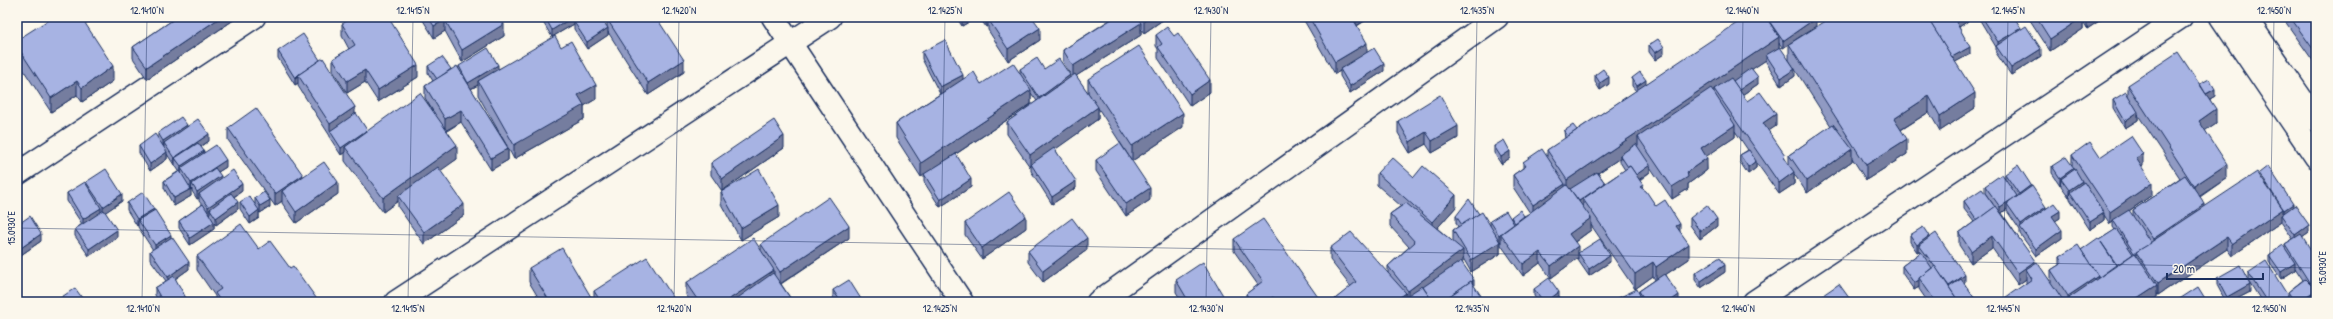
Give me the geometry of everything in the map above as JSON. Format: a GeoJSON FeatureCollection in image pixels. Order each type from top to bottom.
{"type":"FeatureCollection","features":[{"type":"Feature","properties":{"kind":"street"},"geometry":{"type":"LineString","coordinates":[[17,174],[254,17]]}},
{"type":"Feature","properties":{"kind":"street"},"geometry":{"type":"LineString","coordinates":[[773,17],[962,302]]}},
{"type":"Feature","properties":{"kind":"street"},"geometry":{"type":"LineString","coordinates":[[396,302],[830,17]]}},
{"type":"Feature","properties":{"kind":"street"},"geometry":{"type":"LineString","coordinates":[[1098,302],[1497,17]]}},
{"type":"Feature","properties":{"kind":"street"},"geometry":{"type":"LineString","coordinates":[[1754,302],[2181,17]]}},
{"type":"Feature","properties":{"kind":"street"},"geometry":{"type":"LineString","coordinates":[[2221,17],[2316,157]]}},
{"type":"Feature","properties":{"kind":"street"},"geometry":{"type":"LineString","coordinates":[[2245,17],[2316,120]]}},
{"type":"Feature","properties":{"kind":"building"},"geometry":{"type":"Polygon","coordinates":[[[53,17],[81,17],[113,66],[82,88],[77,81],[51,98],[17,46],[17,40],[53,17]]]}},
{"type":"Feature","properties":{"kind":"building"},"geometry":{"type":"Polygon","coordinates":[[[177,17],[221,17],[147,67],[133,47],[177,17]]]}},
{"type":"Feature","properties":{"kind":"building"},"geometry":{"type":"Polygon","coordinates":[[[353,17],[388,17],[418,65],[378,90],[365,70],[347,81],[333,59],[355,45],[342,24],[353,17]]]}},
{"type":"Feature","properties":{"kind":"building"},"geometry":{"type":"Polygon","coordinates":[[[428,17],[500,17],[504,24],[462,50],[445,20],[434,26],[428,17]]]}},
{"type":"Feature","properties":{"kind":"building"},"geometry":{"type":"Polygon","coordinates":[[[545,17],[573,17],[552,30],[545,17]]]}},
{"type":"Feature","properties":{"kind":"building"},"geometry":{"type":"Polygon","coordinates":[[[581,17],[600,17],[608,28],[587,42],[574,22],[581,17]]]}},
{"type":"Feature","properties":{"kind":"building"},"geometry":{"type":"Polygon","coordinates":[[[611,17],[656,17],[684,60],[648,83],[607,19],[611,17]]]}},
{"type":"Feature","properties":{"kind":"building"},"geometry":{"type":"Polygon","coordinates":[[[990,17],[1032,17],[1040,28],[1008,49],[988,19],[990,17]]]}},
{"type":"Feature","properties":{"kind":"building"},"geometry":{"type":"Polygon","coordinates":[[[1115,17],[1137,17],[1141,23],[1073,66],[1063,50],[1115,17]]]}},
{"type":"Feature","properties":{"kind":"building"},"geometry":{"type":"Polygon","coordinates":[[[1141,17],[1149,17],[1144,21],[1141,17]]]}},
{"type":"Feature","properties":{"kind":"building"},"geometry":{"type":"Polygon","coordinates":[[[1309,17],[1352,17],[1367,43],[1335,62],[1309,17]]]}},
{"type":"Feature","properties":{"kind":"building"},"geometry":{"type":"Polygon","coordinates":[[[1746,17],[1766,17],[1779,37],[1567,180],[1547,150],[1746,17]]]}},
{"type":"Feature","properties":{"kind":"building"},"geometry":{"type":"Polygon","coordinates":[[[1832,17],[1927,17],[1975,93],[1940,116],[1929,96],[1894,119],[1907,139],[1866,165],[1789,44],[1832,17]]]}},
{"type":"Feature","properties":{"kind":"building"},"geometry":{"type":"Polygon","coordinates":[[[1939,17],[1963,17],[1956,22],[1970,47],[1952,57],[1930,22],[1939,17]]]}},
{"type":"Feature","properties":{"kind":"building"},"geometry":{"type":"Polygon","coordinates":[[[1982,17],[1996,17],[1997,19],[2000,17],[2014,17],[2021,28],[1998,42],[1982,17]]]}},
{"type":"Feature","properties":{"kind":"building"},"geometry":{"type":"Polygon","coordinates":[[[2036,17],[2083,17],[2050,39],[2036,17]]]}},
{"type":"Feature","properties":{"kind":"building"},"geometry":{"type":"Polygon","coordinates":[[[2290,17],[2316,17],[2316,53],[2290,17]]]}},
{"type":"Feature","properties":{"kind":"building"},"geometry":{"type":"Polygon","coordinates":[[[1767,18],[1816,18],[1783,41],[1767,18]]]}},
{"type":"Feature","properties":{"kind":"building"},"geometry":{"type":"Polygon","coordinates":[[[2026,26],[2041,49],[2011,68],[1996,46],[2026,26]]]}},
{"type":"Feature","properties":{"kind":"building"},"geometry":{"type":"Polygon","coordinates":[[[1167,27],[1174,36],[1178,33],[1210,80],[1190,94],[1158,47],[1162,44],[1156,35],[1167,27]]]}},
{"type":"Feature","properties":{"kind":"building"},"geometry":{"type":"Polygon","coordinates":[[[303,34],[320,60],[295,78],[278,51],[303,34]]]}},
{"type":"Feature","properties":{"kind":"building"},"geometry":{"type":"Polygon","coordinates":[[[555,36],[561,47],[571,41],[596,85],[578,95],[584,105],[514,145],[478,81],[555,36]]]}},
{"type":"Feature","properties":{"kind":"building"},"geometry":{"type":"Polygon","coordinates":[[[1658,39],[1664,47],[1655,53],[1649,45],[1658,39]]]}},
{"type":"Feature","properties":{"kind":"building"},"geometry":{"type":"Polygon","coordinates":[[[945,40],[963,75],[940,87],[922,52],[945,40]]]}},
{"type":"Feature","properties":{"kind":"building"},"geometry":{"type":"Polygon","coordinates":[[[1139,46],[1183,113],[1132,146],[1088,79],[1139,46]]]}},
{"type":"Feature","properties":{"kind":"building"},"geometry":{"type":"Polygon","coordinates":[[[1780,47],[1795,69],[1781,78],[1766,55],[1780,47]]]}},
{"type":"Feature","properties":{"kind":"building"},"geometry":{"type":"Polygon","coordinates":[[[488,48],[498,65],[468,83],[459,66],[488,48]]]}},
{"type":"Feature","properties":{"kind":"building"},"geometry":{"type":"Polygon","coordinates":[[[1374,48],[1384,64],[1350,86],[1340,69],[1374,48]]]}},
{"type":"Feature","properties":{"kind":"building"},"geometry":{"type":"Polygon","coordinates":[[[2178,52],[2216,109],[2199,121],[2227,164],[2194,186],[2128,85],[2178,52]]]}},
{"type":"Feature","properties":{"kind":"building"},"geometry":{"type":"Polygon","coordinates":[[[442,57],[451,69],[437,79],[428,66],[442,57]]]}},
{"type":"Feature","properties":{"kind":"building"},"geometry":{"type":"Polygon","coordinates":[[[323,58],[355,107],[330,124],[298,75],[323,58]]]}},
{"type":"Feature","properties":{"kind":"building"},"geometry":{"type":"Polygon","coordinates":[[[1037,58],[1044,69],[1059,59],[1070,75],[1039,98],[1020,69],[1037,58]]]}},
{"type":"Feature","properties":{"kind":"building"},"geometry":{"type":"Polygon","coordinates":[[[1013,63],[1031,90],[921,163],[896,123],[974,72],[981,84],[1013,63]]]}},
{"type":"Feature","properties":{"kind":"building"},"geometry":{"type":"Polygon","coordinates":[[[457,66],[508,148],[491,158],[461,110],[445,119],[425,86],[457,66]]]}},
{"type":"Feature","properties":{"kind":"building"},"geometry":{"type":"Polygon","coordinates":[[[1751,68],[1758,77],[1739,90],[1733,81],[1751,68]]]}},
{"type":"Feature","properties":{"kind":"building"},"geometry":{"type":"Polygon","coordinates":[[[1603,69],[1609,77],[1600,83],[1595,75],[1603,69]]]}},
{"type":"Feature","properties":{"kind":"building"},"geometry":{"type":"Polygon","coordinates":[[[1640,72],[1646,80],[1637,86],[1632,78],[1640,72]]]}},
{"type":"Feature","properties":{"kind":"building"},"geometry":{"type":"Polygon","coordinates":[[[1075,74],[1098,107],[1030,155],[1007,122],[1075,74]]]}},
{"type":"Feature","properties":{"kind":"building"},"geometry":{"type":"Polygon","coordinates":[[[1731,78],[1747,101],[1760,92],[1776,114],[1763,123],[1785,155],[1783,157],[1794,172],[1779,183],[1714,89],[1731,78]]]}},
{"type":"Feature","properties":{"kind":"building"},"geometry":{"type":"Polygon","coordinates":[[[2209,79],[2215,89],[2206,94],[2200,84],[2209,79]]]}},
{"type":"Feature","properties":{"kind":"building"},"geometry":{"type":"Polygon","coordinates":[[[1711,88],[1735,125],[1701,148],[1707,158],[1687,172],[1688,177],[1672,187],[1638,137],[1711,88]]]}},
{"type":"Feature","properties":{"kind":"building"},"geometry":{"type":"Polygon","coordinates":[[[2126,92],[2138,112],[2125,121],[2113,100],[2126,92]]]}},
{"type":"Feature","properties":{"kind":"building"},"geometry":{"type":"Polygon","coordinates":[[[420,93],[457,145],[383,198],[345,147],[420,93]]]}},
{"type":"Feature","properties":{"kind":"building"},"geometry":{"type":"Polygon","coordinates":[[[1440,95],[1458,126],[1432,141],[1426,132],[1410,142],[1398,121],[1440,95]]]}},
{"type":"Feature","properties":{"kind":"building"},"geometry":{"type":"Polygon","coordinates":[[[256,108],[303,175],[275,194],[228,128],[256,108]]]}},
{"type":"Feature","properties":{"kind":"building"},"geometry":{"type":"Polygon","coordinates":[[[356,113],[367,130],[341,148],[330,131],[356,113]]]}},
{"type":"Feature","properties":{"kind":"building"},"geometry":{"type":"Polygon","coordinates":[[[181,117],[187,125],[163,141],[158,133],[181,117]]]}},
{"type":"Feature","properties":{"kind":"building"},"geometry":{"type":"Polygon","coordinates":[[[198,119],[209,134],[174,158],[164,143],[198,119]]]}},
{"type":"Feature","properties":{"kind":"building"},"geometry":{"type":"Polygon","coordinates":[[[774,120],[784,136],[722,179],[711,163],[774,120]]]}},
{"type":"Feature","properties":{"kind":"building"},"geometry":{"type":"Polygon","coordinates":[[[1833,124],[1852,149],[1807,181],[1789,155],[1833,124]]]}},
{"type":"Feature","properties":{"kind":"building"},"geometry":{"type":"Polygon","coordinates":[[[1573,125],[1577,130],[1568,136],[1564,131],[1573,125]]]}},
{"type":"Feature","properties":{"kind":"building"},"geometry":{"type":"Polygon","coordinates":[[[155,134],[167,152],[150,164],[139,146],[155,134]]]}},
{"type":"Feature","properties":{"kind":"building"},"geometry":{"type":"Polygon","coordinates":[[[2131,136],[2143,154],[2136,158],[2152,183],[2110,212],[2072,155],[2090,142],[2100,157],[2131,136]]]}},
{"type":"Feature","properties":{"kind":"building"},"geometry":{"type":"Polygon","coordinates":[[[1504,140],[1510,151],[1501,157],[1494,146],[1504,140]]]}},
{"type":"Feature","properties":{"kind":"building"},"geometry":{"type":"Polygon","coordinates":[[[198,143],[204,151],[181,166],[175,158],[198,143]]]}},
{"type":"Feature","properties":{"kind":"building"},"geometry":{"type":"Polygon","coordinates":[[[1120,143],[1150,188],[1126,204],[1096,160],[1120,143]]]}},
{"type":"Feature","properties":{"kind":"building"},"geometry":{"type":"Polygon","coordinates":[[[1636,144],[1650,165],[1636,175],[1630,166],[1628,167],[1620,155],[1636,144]]]}},
{"type":"Feature","properties":{"kind":"building"},"geometry":{"type":"Polygon","coordinates":[[[216,145],[226,160],[191,183],[181,168],[216,145]]]}},
{"type":"Feature","properties":{"kind":"building"},"geometry":{"type":"Polygon","coordinates":[[[1054,148],[1076,181],[1052,197],[1031,164],[1054,148]]]}},
{"type":"Feature","properties":{"kind":"building"},"geometry":{"type":"Polygon","coordinates":[[[1542,149],[1565,184],[1533,205],[1513,175],[1526,166],[1523,162],[1542,149]]]}},
{"type":"Feature","properties":{"kind":"building"},"geometry":{"type":"Polygon","coordinates":[[[1749,150],[1756,161],[1748,167],[1740,155],[1749,150]]]}},
{"type":"Feature","properties":{"kind":"building"},"geometry":{"type":"Polygon","coordinates":[[[956,154],[971,179],[940,200],[924,174],[956,154]]]}},
{"type":"Feature","properties":{"kind":"building"},"geometry":{"type":"Polygon","coordinates":[[[1392,157],[1414,177],[1423,166],[1456,195],[1432,222],[1377,173],[1392,157]]]}},
{"type":"Feature","properties":{"kind":"building"},"geometry":{"type":"Polygon","coordinates":[[[2066,157],[2074,168],[2060,178],[2052,166],[2066,157]]]}},
{"type":"Feature","properties":{"kind":"building"},"geometry":{"type":"Polygon","coordinates":[[[324,162],[338,182],[296,212],[282,191],[324,162]]]}},
{"type":"Feature","properties":{"kind":"building"},"geometry":{"type":"Polygon","coordinates":[[[2018,165],[2031,185],[2019,194],[2005,174],[2018,165]]]}},
{"type":"Feature","properties":{"kind":"building"},"geometry":{"type":"Polygon","coordinates":[[[1630,166],[1643,185],[1640,187],[1646,191],[1656,206],[1665,200],[1680,224],[1676,226],[1689,244],[1656,267],[1653,262],[1635,274],[1583,199],[1630,166]]]}},
{"type":"Feature","properties":{"kind":"building"},"geometry":{"type":"Polygon","coordinates":[[[2268,166],[2293,204],[2284,210],[2259,173],[2268,166]]]}},
{"type":"Feature","properties":{"kind":"building"},"geometry":{"type":"Polygon","coordinates":[[[438,167],[464,204],[424,232],[398,196],[438,167]]]}},
{"type":"Feature","properties":{"kind":"building"},"geometry":{"type":"Polygon","coordinates":[[[215,168],[221,176],[197,192],[192,184],[215,168]]]}},
{"type":"Feature","properties":{"kind":"building"},"geometry":{"type":"Polygon","coordinates":[[[106,169],[122,194],[103,207],[86,182],[106,169]]]}},
{"type":"Feature","properties":{"kind":"building"},"geometry":{"type":"Polygon","coordinates":[[[759,169],[779,205],[741,228],[721,192],[759,169]]]}},
{"type":"Feature","properties":{"kind":"building"},"geometry":{"type":"Polygon","coordinates":[[[2075,169],[2082,181],[2069,190],[2061,179],[2075,169]]]}},
{"type":"Feature","properties":{"kind":"building"},"geometry":{"type":"Polygon","coordinates":[[[233,170],[242,184],[208,207],[199,194],[233,170]]]}},
{"type":"Feature","properties":{"kind":"building"},"geometry":{"type":"Polygon","coordinates":[[[180,171],[191,189],[174,198],[164,181],[180,171]]]}},
{"type":"Feature","properties":{"kind":"building"},"geometry":{"type":"Polygon","coordinates":[[[1597,172],[1605,183],[1579,201],[1570,189],[1597,172]]]}},
{"type":"Feature","properties":{"kind":"building"},"geometry":{"type":"Polygon","coordinates":[[[2257,172],[2283,209],[2232,244],[2227,237],[2158,283],[2136,252],[2257,172]]]}},
{"type":"Feature","properties":{"kind":"building"},"geometry":{"type":"Polygon","coordinates":[[[2002,174],[2017,196],[2000,207],[1985,186],[2002,174]]]}},
{"type":"Feature","properties":{"kind":"building"},"geometry":{"type":"Polygon","coordinates":[[[2185,175],[2205,204],[2153,239],[2133,210],[2185,175]]]}},
{"type":"Feature","properties":{"kind":"building"},"geometry":{"type":"Polygon","coordinates":[[[85,182],[101,208],[83,219],[67,193],[85,182]]]}},
{"type":"Feature","properties":{"kind":"building"},"geometry":{"type":"Polygon","coordinates":[[[2084,182],[2104,213],[2090,222],[2070,192],[2084,182]]]}},
{"type":"Feature","properties":{"kind":"building"},"geometry":{"type":"Polygon","coordinates":[[[1567,185],[1591,218],[1569,234],[1578,246],[1551,266],[1540,252],[1523,264],[1501,234],[1567,185]]]}},
{"type":"Feature","properties":{"kind":"building"},"geometry":{"type":"Polygon","coordinates":[[[2032,186],[2046,207],[2021,224],[2007,204],[2032,186]]]}},
{"type":"Feature","properties":{"kind":"building"},"geometry":{"type":"Polygon","coordinates":[[[1982,189],[1995,207],[1977,220],[1964,201],[1982,189]]]}},
{"type":"Feature","properties":{"kind":"building"},"geometry":{"type":"Polygon","coordinates":[[[143,192],[154,209],[137,219],[127,203],[143,192]]]}},
{"type":"Feature","properties":{"kind":"building"},"geometry":{"type":"Polygon","coordinates":[[[264,192],[270,200],[260,206],[255,198],[264,192]]]}},
{"type":"Feature","properties":{"kind":"building"},"geometry":{"type":"Polygon","coordinates":[[[1009,192],[1026,216],[982,248],[965,223],[1009,192]]]}},
{"type":"Feature","properties":{"kind":"building"},"geometry":{"type":"Polygon","coordinates":[[[231,193],[238,202],[216,218],[210,209],[231,193]]]}},
{"type":"Feature","properties":{"kind":"building"},"geometry":{"type":"Polygon","coordinates":[[[249,196],[259,210],[250,217],[240,202],[249,196]]]}},
{"type":"Feature","properties":{"kind":"building"},"geometry":{"type":"Polygon","coordinates":[[[829,197],[849,226],[780,272],[761,244],[829,197]]]}},
{"type":"Feature","properties":{"kind":"building"},"geometry":{"type":"Polygon","coordinates":[[[1469,199],[1479,214],[1462,225],[1456,216],[1469,199]]]}},
{"type":"Feature","properties":{"kind":"building"},"geometry":{"type":"Polygon","coordinates":[[[1406,203],[1463,250],[1408,291],[1388,266],[1415,242],[1390,214],[1406,203]]]}},
{"type":"Feature","properties":{"kind":"building"},"geometry":{"type":"Polygon","coordinates":[[[2054,203],[2060,211],[2052,216],[2062,230],[2036,249],[2020,227],[2054,203]]]}},
{"type":"Feature","properties":{"kind":"building"},"geometry":{"type":"Polygon","coordinates":[[[203,204],[214,222],[190,238],[179,221],[203,204]]]}},
{"type":"Feature","properties":{"kind":"building"},"geometry":{"type":"Polygon","coordinates":[[[1707,205],[1717,219],[1700,231],[1690,218],[1707,205]]]}},
{"type":"Feature","properties":{"kind":"building"},"geometry":{"type":"Polygon","coordinates":[[[2295,205],[2309,225],[2295,235],[2281,215],[2295,205]]]}},
{"type":"Feature","properties":{"kind":"building"},"geometry":{"type":"Polygon","coordinates":[[[1996,206],[2035,261],[2018,273],[1992,236],[1971,251],[1959,233],[1996,206]]]}},
{"type":"Feature","properties":{"kind":"building"},"geometry":{"type":"Polygon","coordinates":[[[104,210],[117,230],[89,249],[75,229],[104,210]]]}},
{"type":"Feature","properties":{"kind":"building"},"geometry":{"type":"Polygon","coordinates":[[[155,210],[171,235],[155,245],[138,220],[155,210]]]}},
{"type":"Feature","properties":{"kind":"building"},"geometry":{"type":"Polygon","coordinates":[[[1520,210],[1524,216],[1515,223],[1511,217],[1520,210]]]}},
{"type":"Feature","properties":{"kind":"building"},"geometry":{"type":"Polygon","coordinates":[[[2129,210],[2151,243],[2136,252],[2136,255],[2113,220],[2129,210]]]}},
{"type":"Feature","properties":{"kind":"building"},"geometry":{"type":"Polygon","coordinates":[[[1506,211],[1514,224],[1499,235],[1490,221],[1506,211]]]}},
{"type":"Feature","properties":{"kind":"building"},"geometry":{"type":"Polygon","coordinates":[[[1482,212],[1500,242],[1471,260],[1453,230],[1482,212]]]}},
{"type":"Feature","properties":{"kind":"building"},"geometry":{"type":"Polygon","coordinates":[[[30,216],[41,234],[21,248],[17,242],[17,225],[30,216]]]}},
{"type":"Feature","properties":{"kind":"building"},"geometry":{"type":"Polygon","coordinates":[[[1072,218],[1087,238],[1043,271],[1028,251],[1072,218]]]}},
{"type":"Feature","properties":{"kind":"building"},"geometry":{"type":"Polygon","coordinates":[[[1263,219],[1320,300],[1317,302],[1277,302],[1273,297],[1266,302],[1252,302],[1246,294],[1263,281],[1234,239],[1263,219]]]}},
{"type":"Feature","properties":{"kind":"building"},"geometry":{"type":"Polygon","coordinates":[[[241,224],[259,249],[270,241],[290,268],[293,266],[319,302],[221,302],[215,293],[221,289],[197,256],[241,224]]]}},
{"type":"Feature","properties":{"kind":"building"},"geometry":{"type":"Polygon","coordinates":[[[1923,227],[1929,236],[1917,245],[1910,235],[1923,227]]]}},
{"type":"Feature","properties":{"kind":"building"},"geometry":{"type":"Polygon","coordinates":[[[2116,229],[2133,254],[2117,265],[2101,242],[2116,265],[2098,278],[2081,250],[2098,238],[2099,240],[2116,229]]]}},
{"type":"Feature","properties":{"kind":"building"},"geometry":{"type":"Polygon","coordinates":[[[1351,232],[1406,293],[1393,302],[1336,302],[1335,299],[1356,282],[1330,248],[1351,232]]]}},
{"type":"Feature","properties":{"kind":"building"},"geometry":{"type":"Polygon","coordinates":[[[1936,233],[1965,275],[1949,286],[1919,245],[1936,233]]]}},
{"type":"Feature","properties":{"kind":"building"},"geometry":{"type":"Polygon","coordinates":[[[2301,234],[2316,258],[2316,290],[2298,302],[2295,302],[2288,292],[2305,279],[2311,285],[2285,244],[2301,234]]]}},
{"type":"Feature","properties":{"kind":"building"},"geometry":{"type":"Polygon","coordinates":[[[172,237],[189,262],[168,277],[150,251],[172,237]]]}},
{"type":"Feature","properties":{"kind":"building"},"geometry":{"type":"Polygon","coordinates":[[[753,238],[774,270],[725,302],[699,302],[686,283],[753,238]]]}},
{"type":"Feature","properties":{"kind":"building"},"geometry":{"type":"Polygon","coordinates":[[[1600,239],[1610,255],[1589,269],[1578,253],[1600,239]]]}},
{"type":"Feature","properties":{"kind":"building"},"geometry":{"type":"Polygon","coordinates":[[[2078,245],[2098,276],[2068,296],[2051,270],[2062,263],[2059,257],[2078,245]]]}},
{"type":"Feature","properties":{"kind":"building"},"geometry":{"type":"Polygon","coordinates":[[[2283,245],[2295,263],[2281,272],[2269,255],[2283,245]]]}},
{"type":"Feature","properties":{"kind":"building"},"geometry":{"type":"Polygon","coordinates":[[[562,248],[594,302],[550,302],[529,268],[562,248]]]}},
{"type":"Feature","properties":{"kind":"building"},"geometry":{"type":"Polygon","coordinates":[[[1921,252],[1932,268],[1914,283],[1902,266],[1921,252]]]}},
{"type":"Feature","properties":{"kind":"building"},"geometry":{"type":"Polygon","coordinates":[[[2135,253],[2157,285],[2131,302],[2071,302],[2069,298],[2135,253]]]}},
{"type":"Feature","properties":{"kind":"building"},"geometry":{"type":"Polygon","coordinates":[[[647,257],[676,302],[601,302],[594,291],[647,257]]]}},
{"type":"Feature","properties":{"kind":"building"},"geometry":{"type":"Polygon","coordinates":[[[1720,257],[1725,265],[1701,281],[1695,273],[1720,257]]]}},
{"type":"Feature","properties":{"kind":"building"},"geometry":{"type":"Polygon","coordinates":[[[1461,261],[1474,280],[1441,302],[1433,302],[1423,287],[1461,261]]]}},
{"type":"Feature","properties":{"kind":"building"},"geometry":{"type":"Polygon","coordinates":[[[2266,261],[2288,296],[2278,302],[2267,302],[2248,273],[2266,261]]]}},
{"type":"Feature","properties":{"kind":"building"},"geometry":{"type":"Polygon","coordinates":[[[1203,262],[1227,302],[1189,302],[1176,280],[1203,262]]]}},
{"type":"Feature","properties":{"kind":"building"},"geometry":{"type":"Polygon","coordinates":[[[2037,262],[2063,300],[2060,302],[1999,302],[2032,279],[2026,269],[2037,262]]]}},
{"type":"Feature","properties":{"kind":"building"},"geometry":{"type":"Polygon","coordinates":[[[2240,265],[2250,284],[2227,297],[2217,278],[2240,265]]]}},
{"type":"Feature","properties":{"kind":"building"},"geometry":{"type":"Polygon","coordinates":[[[1935,266],[1959,302],[1936,302],[1919,278],[1935,266]]]}},
{"type":"Feature","properties":{"kind":"building"},"geometry":{"type":"Polygon","coordinates":[[[773,273],[793,302],[732,302],[773,273]]]}},
{"type":"Feature","properties":{"kind":"building"},"geometry":{"type":"Polygon","coordinates":[[[1664,274],[1679,295],[1669,302],[1646,302],[1639,291],[1664,274]]]}},
{"type":"Feature","properties":{"kind":"building"},"geometry":{"type":"Polygon","coordinates":[[[174,276],[187,300],[184,302],[163,302],[155,288],[174,276]]]}},
{"type":"Feature","properties":{"kind":"building"},"geometry":{"type":"Polygon","coordinates":[[[1549,278],[1559,292],[1544,302],[1534,289],[1549,278]]]}},
{"type":"Feature","properties":{"kind":"building"},"geometry":{"type":"Polygon","coordinates":[[[1961,279],[1977,302],[1959,302],[1949,287],[1961,279]]]}},
{"type":"Feature","properties":{"kind":"building"},"geometry":{"type":"Polygon","coordinates":[[[849,280],[861,299],[857,302],[841,302],[833,290],[849,280]]]}},
{"type":"Feature","properties":{"kind":"building"},"geometry":{"type":"Polygon","coordinates":[[[1471,281],[1485,302],[1441,302],[1471,281]]]}},
{"type":"Feature","properties":{"kind":"building"},"geometry":{"type":"Polygon","coordinates":[[[1839,284],[1852,302],[1828,302],[1823,295],[1839,284]]]}},
{"type":"Feature","properties":{"kind":"building"},"geometry":{"type":"Polygon","coordinates":[[[1422,286],[1433,302],[1397,302],[1422,286]]]}},
{"type":"Feature","properties":{"kind":"building"},"geometry":{"type":"Polygon","coordinates":[[[2198,287],[2206,300],[2204,302],[2175,302],[2198,287]]]}},
{"type":"Feature","properties":{"kind":"building"},"geometry":{"type":"Polygon","coordinates":[[[75,288],[85,302],[56,301],[75,288]]]}},
{"type":"Feature","properties":{"kind":"building"},"geometry":{"type":"Polygon","coordinates":[[[1637,289],[1643,302],[1610,302],[1637,289]]]}},
{"type":"Feature","properties":{"kind":"building"},"geometry":{"type":"Polygon","coordinates":[[[2316,292],[2316,302],[2301,302],[2316,292]]]}},
{"type":"Feature","properties":{"kind":"building"},"geometry":{"type":"Polygon","coordinates":[[[1559,296],[1563,302],[1550,302],[1559,296]]]}}]}
